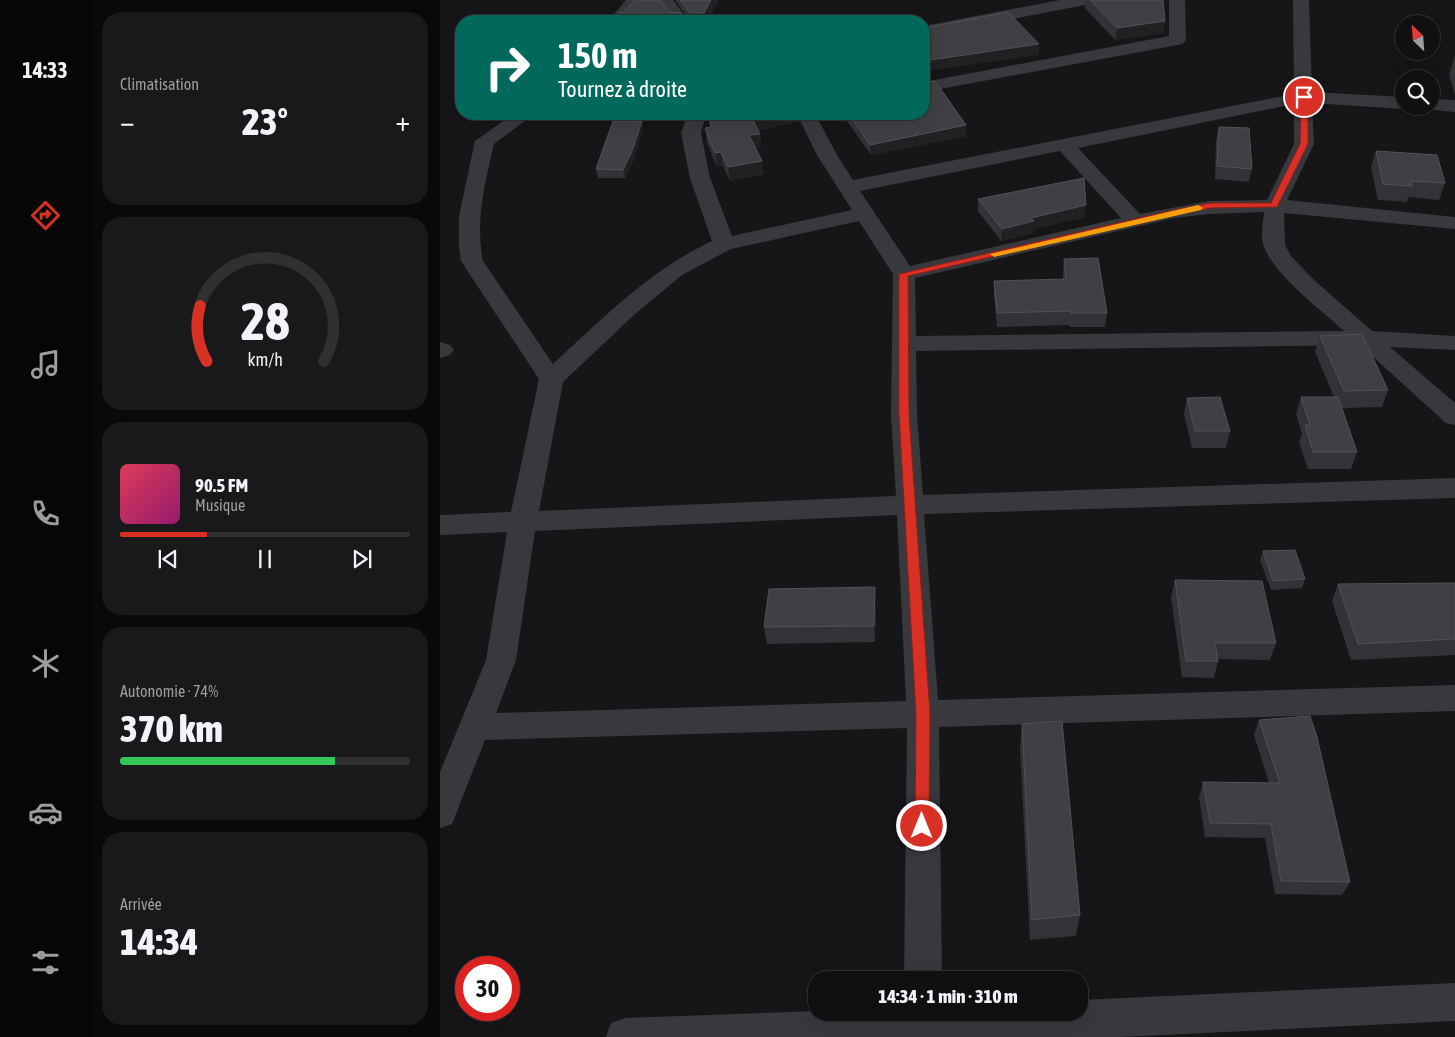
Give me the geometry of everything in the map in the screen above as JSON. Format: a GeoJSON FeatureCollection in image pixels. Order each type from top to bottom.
{"type":"FeatureCollection","features":[{"type":"Feature","properties":{"kind":"street"},"geometry":{"type":"LineString","coordinates":[[621,15],[635,0]]}},
{"type":"Feature","properties":{"kind":"street"},"geometry":{"type":"LineString","coordinates":[[665,0],[677,15]]}},
{"type":"Feature","properties":{"kind":"street"},"geometry":{"type":"LineString","coordinates":[[930,30],[1085,0]]}},
{"type":"Feature","properties":{"kind":"street"},"geometry":{"type":"LineString","coordinates":[[930,86],[1177,40],[1177,0]]}},
{"type":"Feature","properties":{"kind":"street"},"geometry":{"type":"LineString","coordinates":[[1301,0],[1304,144],[1274,206],[1274,245],[1282,259],[1306,284],[1455,417]]}},
{"type":"Feature","properties":{"kind":"street"},"geometry":{"type":"LineString","coordinates":[[849,187],[1063,143],[1304,97],[1395,102]]}},
{"type":"Feature","properties":{"kind":"street"},"geometry":{"type":"LineString","coordinates":[[1440,105],[1455,106]]}},
{"type":"Feature","properties":{"kind":"street"},"geometry":{"type":"LineString","coordinates":[[516,120],[484,141],[468,218],[467,241],[472,261],[551,379]]}},
{"type":"Feature","properties":{"kind":"street"},"geometry":{"type":"LineString","coordinates":[[695,120],[691,133],[700,178],[724,244]]}},
{"type":"Feature","properties":{"kind":"street"},"geometry":{"type":"LineString","coordinates":[[809,120],[827,155],[904,274],[904,414],[923,714],[922,971]]}},
{"type":"Feature","properties":{"kind":"street"},"geometry":{"type":"LineString","coordinates":[[1063,143],[1136,222]]}},
{"type":"Feature","properties":{"kind":"street"},"geometry":{"type":"LineString","coordinates":[[904,274],[1211,206],[1274,206],[1455,223]]}},
{"type":"Feature","properties":{"kind":"street"},"geometry":{"type":"LineString","coordinates":[[440,813],[501,660],[511,605],[514,568],[551,379],[627,309],[674,270],[724,244],[865,213]]}},
{"type":"Feature","properties":{"kind":"street"},"geometry":{"type":"LineString","coordinates":[[903,344],[1365,338],[1455,344]]}},
{"type":"Feature","properties":{"kind":"street"},"geometry":{"type":"LineString","coordinates":[[440,525],[910,505],[1455,488]]}},
{"type":"Feature","properties":{"kind":"street"},"geometry":{"type":"LineString","coordinates":[[475,727],[1455,698]]}},
{"type":"Feature","properties":{"kind":"street"},"geometry":{"type":"LineString","coordinates":[[625,1037],[924,1026],[1455,1002]]}},
{"type":"Feature","properties":{"kind":"building"},"geometry":{"type":"Polygon","coordinates":[[[635,0],[660,0],[670,12],[681,13],[680,15],[618,15],[624,12],[635,0]]]}},
{"type":"Feature","properties":{"kind":"building"},"geometry":{"type":"Polygon","coordinates":[[[680,0],[711,0],[704,13],[689,12],[680,0]]]}},
{"type":"Feature","properties":{"kind":"building"},"geometry":{"type":"Polygon","coordinates":[[[1090,0],[1163,0],[1165,21],[1117,28],[1090,0]]]}},
{"type":"Feature","properties":{"kind":"building"},"geometry":{"type":"Polygon","coordinates":[[[1008,12],[1039,44],[930,60],[930,27],[1008,12]]]}},
{"type":"Feature","properties":{"kind":"building"},"geometry":{"type":"Polygon","coordinates":[[[935,81],[966,125],[870,145],[853,120],[930,120],[930,82],[935,81]]]}},
{"type":"Feature","properties":{"kind":"building"},"geometry":{"type":"Polygon","coordinates":[[[709,120],[753,120],[760,134],[749,135],[762,161],[728,167],[721,152],[715,153],[705,128],[711,127],[709,120]]]}},
{"type":"Feature","properties":{"kind":"building"},"geometry":{"type":"Polygon","coordinates":[[[613,121],[642,121],[632,151],[623,170],[596,169],[613,121]]]}},
{"type":"Feature","properties":{"kind":"building"},"geometry":{"type":"Polygon","coordinates":[[[1219,127],[1249,128],[1252,169],[1217,166],[1219,127]]]}},
{"type":"Feature","properties":{"kind":"building"},"geometry":{"type":"Polygon","coordinates":[[[1376,151],[1437,155],[1445,183],[1411,181],[1412,186],[1383,184],[1376,151]]]}},
{"type":"Feature","properties":{"kind":"building"},"geometry":{"type":"Polygon","coordinates":[[[1084,178],[1086,205],[1031,218],[1034,221],[1002,229],[978,199],[1084,178]]]}},
{"type":"Feature","properties":{"kind":"building"},"geometry":{"type":"Polygon","coordinates":[[[1098,258],[1107,313],[1071,313],[1071,311],[997,313],[994,281],[1066,279],[1064,259],[1098,258]]]}},
{"type":"Feature","properties":{"kind":"building"},"geometry":{"type":"Polygon","coordinates":[[[1362,334],[1388,390],[1344,391],[1320,336],[1362,334]]]}},
{"type":"Feature","properties":{"kind":"building"},"geometry":{"type":"Polygon","coordinates":[[[1220,397],[1230,431],[1195,431],[1187,398],[1220,397]]]}},
{"type":"Feature","properties":{"kind":"building"},"geometry":{"type":"Polygon","coordinates":[[[1301,397],[1338,397],[1357,452],[1313,452],[1305,425],[1310,425],[1301,397]]]}},
{"type":"Feature","properties":{"kind":"building"},"geometry":{"type":"Polygon","coordinates":[[[1295,550],[1305,579],[1273,581],[1263,551],[1295,550]]]}},
{"type":"Feature","properties":{"kind":"building"},"geometry":{"type":"Polygon","coordinates":[[[1175,580],[1262,581],[1276,643],[1215,643],[1218,661],[1186,661],[1175,580]]]}},
{"type":"Feature","properties":{"kind":"building"},"geometry":{"type":"Polygon","coordinates":[[[1455,583],[1455,639],[1358,644],[1338,584],[1455,583]]]}},
{"type":"Feature","properties":{"kind":"building"},"geometry":{"type":"Polygon","coordinates":[[[875,587],[874,626],[764,627],[769,589],[875,587]]]}},
{"type":"Feature","properties":{"kind":"building"},"geometry":{"type":"Polygon","coordinates":[[[1310,716],[1317,737],[1350,882],[1281,881],[1271,824],[1210,823],[1203,782],[1280,783],[1259,720],[1310,716]]]}},
{"type":"Feature","properties":{"kind":"building"},"geometry":{"type":"Polygon","coordinates":[[[1062,721],[1080,915],[1032,920],[1022,724],[1062,721]]]}},
{"type":"Feature","properties":{"kind":"slow traffic"},"geometry":{"type":"LineString","coordinates":[[994,254],[1198,208]]}},
{"type":"Feature","properties":{"kind":"route"},"geometry":{"type":"LineString","coordinates":[[922,826],[923,714],[904,414],[904,274],[1174,212],[1211,206],[1274,206],[1281,188],[1304,144],[1304,97]]}}]}
